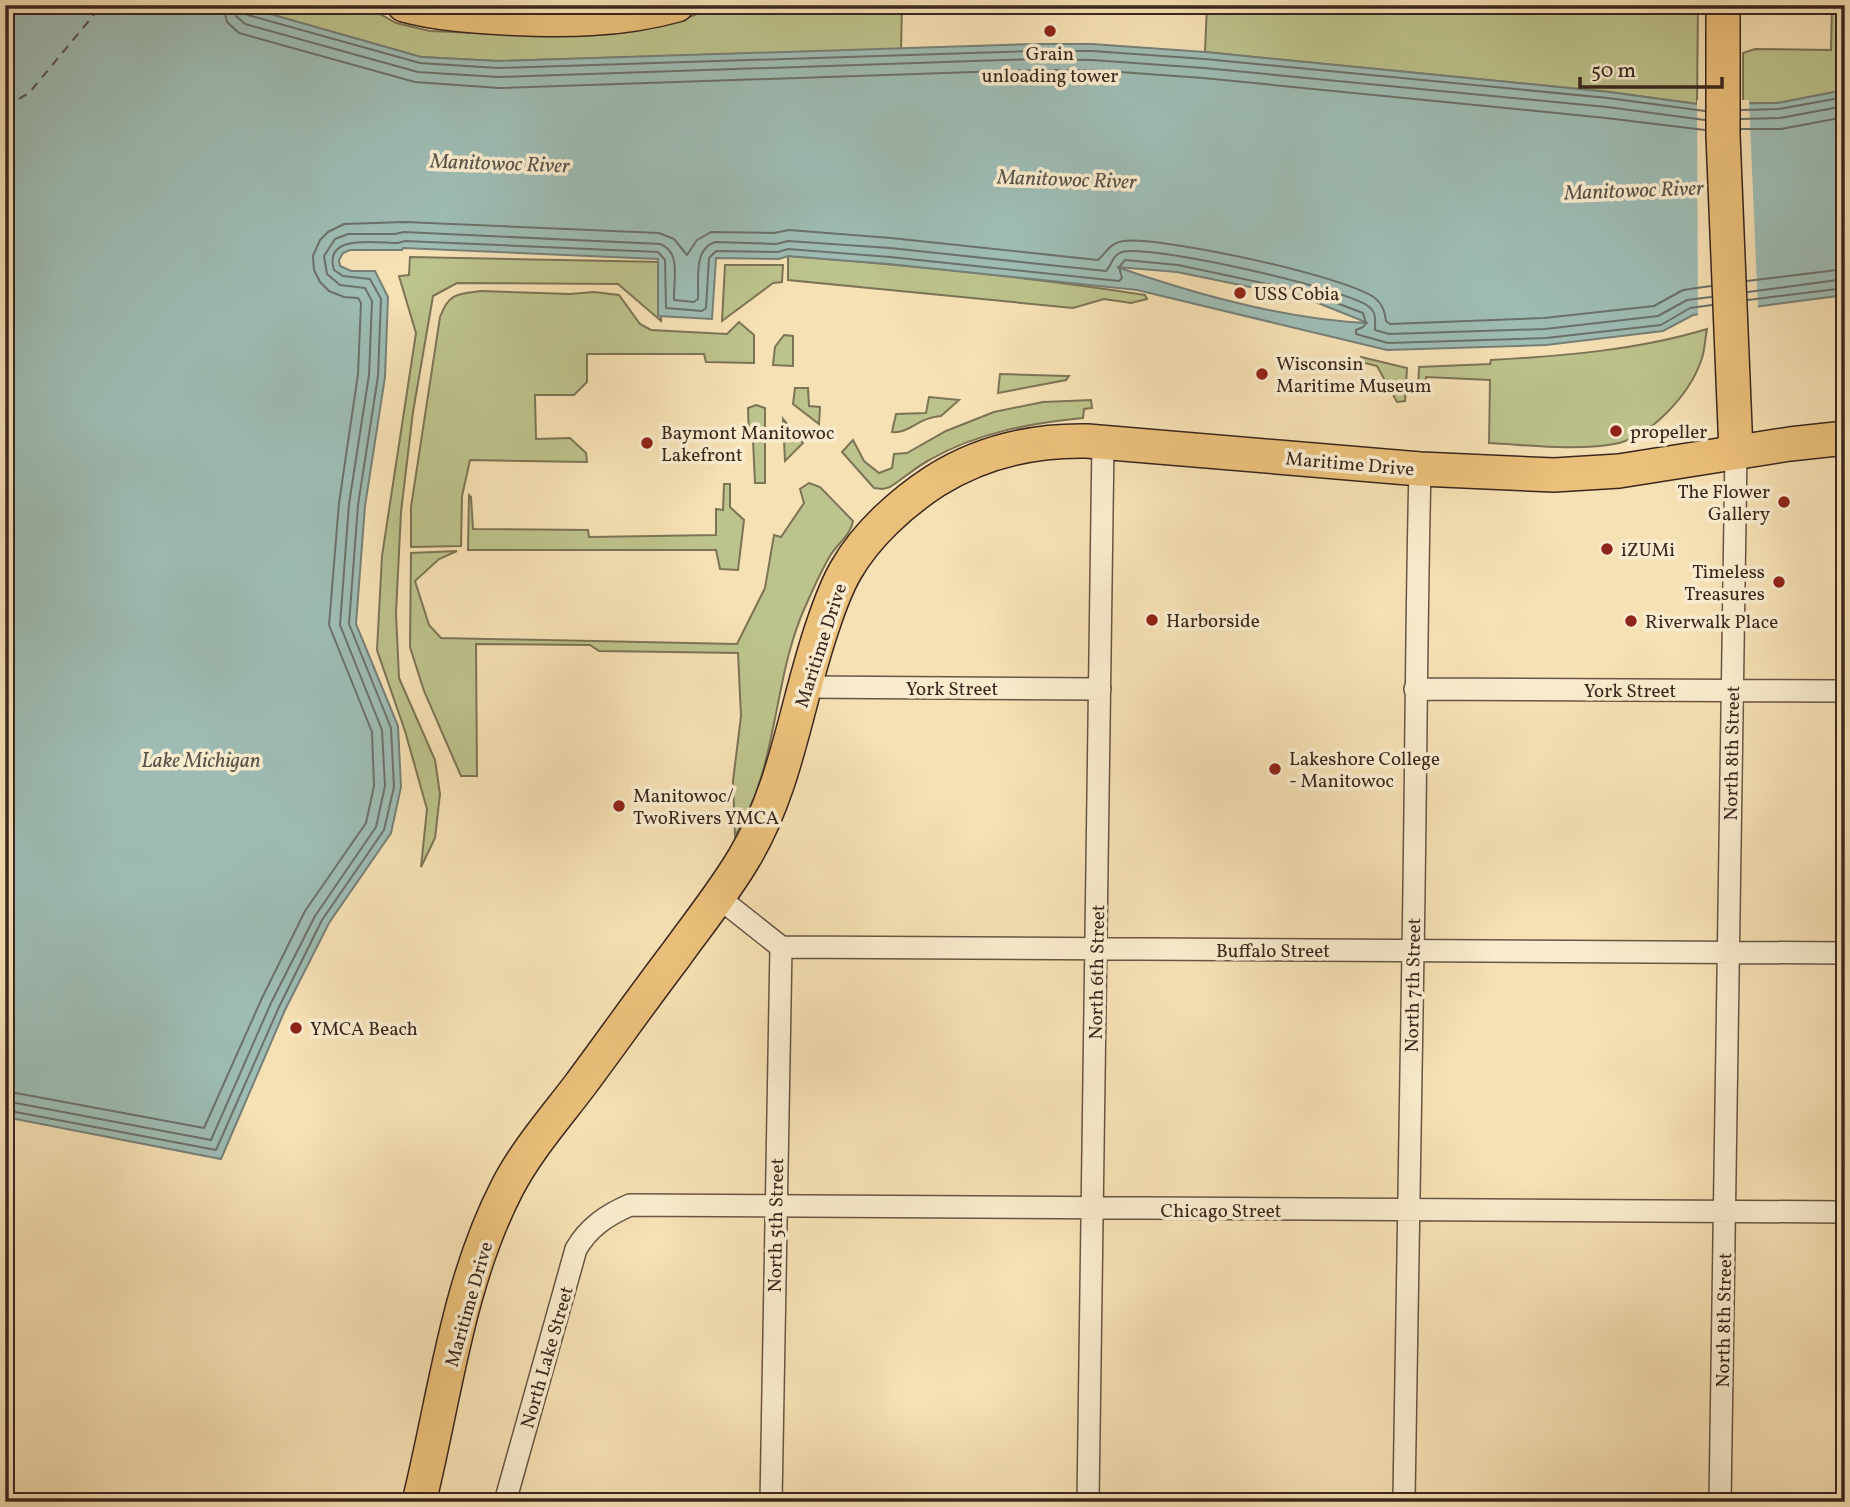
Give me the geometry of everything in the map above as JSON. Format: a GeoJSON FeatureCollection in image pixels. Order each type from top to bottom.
{"type":"FeatureCollection","features":[{"type":"Feature","properties":{"kind":"main road"},"geometry":{"type":"LineString","coordinates":[[404,5],[441,14],[529,19],[612,18],[646,14],[677,5]]}},
{"type":"Feature","properties":{"kind":"main road","name":"North 8th Street"},"geometry":{"type":"LineString","coordinates":[[1723,5],[1721,61],[1736,452]]}},
{"type":"Feature","properties":{"kind":"main road","name":"Maritime Drive"},"geometry":{"type":"LineString","coordinates":[[419,1502],[473,1271],[507,1187],[550,1124],[718,897],[754,840],[777,790],[804,687],[830,605],[846,569],[882,524],[904,503],[948,473],[997,453],[1048,442],[1103,442],[1420,469],[1579,475],[1845,438]]}},
{"type":"Feature","properties":{"kind":"street","name":"North 6th Street"},"geometry":{"type":"LineString","coordinates":[[1088,1502],[1103,442]]}},
{"type":"Feature","properties":{"kind":"street","name":"North 8th Street"},"geometry":{"type":"LineString","coordinates":[[1720,1502],[1736,452]]}},
{"type":"Feature","properties":{"kind":"street","name":"North 7th Street"},"geometry":{"type":"LineString","coordinates":[[1404,1502],[1406,1211],[1420,469]]}},
{"type":"Feature","properties":{"kind":"street","name":"York Street"},"geometry":{"type":"LineString","coordinates":[[804,687],[1100,689]]}},
{"type":"Feature","properties":{"kind":"street","name":"York Street"},"geometry":{"type":"LineString","coordinates":[[1415,689],[1845,691]]}},
{"type":"Feature","properties":{"kind":"street"},"geometry":{"type":"LineString","coordinates":[[718,897],[781,947]]}},
{"type":"Feature","properties":{"kind":"street","name":"Buffalo Street"},"geometry":{"type":"LineString","coordinates":[[781,947],[1845,953]]}},
{"type":"Feature","properties":{"kind":"street","name":"North 5th Street"},"geometry":{"type":"LineString","coordinates":[[771,1502],[781,947]]}},
{"type":"Feature","properties":{"kind":"street","name":"Chicago Street"},"geometry":{"type":"LineString","coordinates":[[601,1220],[630,1205],[646,1204],[1845,1212]]}},
{"type":"Feature","properties":{"kind":"street","name":"North Lake Street"},"geometry":{"type":"LineString","coordinates":[[505,1502],[576,1249],[588,1231],[601,1220]]}},
{"type":"Feature","properties":{"kind":"green space"},"geometry":{"type":"Polygon","coordinates":[[[238,5],[364,5],[396,23],[430,31],[531,35],[622,33],[686,18],[723,5],[902,5],[901,49],[498,61],[421,57],[238,5]]]}},
{"type":"Feature","properties":{"kind":"green space"},"geometry":{"type":"Polygon","coordinates":[[[1207,5],[1698,5],[1697,104],[1609,92],[1205,52],[1207,5]]]}},
{"type":"Feature","properties":{"kind":"green space"},"geometry":{"type":"Polygon","coordinates":[[[1832,5],[1845,5],[1845,90],[1778,103],[1743,103],[1743,53],[1755,49],[1831,50],[1832,5]]]}},
{"type":"Feature","properties":{"kind":"green space"},"geometry":{"type":"Polygon","coordinates":[[[788,256],[1011,277],[1145,295],[1147,299],[1131,303],[1104,299],[1073,308],[788,280],[788,256]]]}},
{"type":"Feature","properties":{"kind":"green space"},"geometry":{"type":"Polygon","coordinates":[[[410,257],[663,262],[661,321],[618,284],[457,283],[433,296],[413,412],[401,512],[396,613],[399,678],[435,760],[440,794],[435,838],[421,867],[427,809],[405,731],[377,650],[382,556],[416,333],[399,276],[409,275],[410,257]]]}},
{"type":"Feature","properties":{"kind":"green space"},"geometry":{"type":"Polygon","coordinates":[[[725,265],[783,265],[782,282],[773,283],[722,321],[725,265]]]}},
{"type":"Feature","properties":{"kind":"green space"},"geometry":{"type":"Polygon","coordinates":[[[481,291],[570,294],[594,292],[619,295],[640,324],[651,330],[727,334],[739,322],[754,335],[754,363],[706,362],[704,354],[587,354],[587,382],[574,395],[535,395],[536,439],[570,438],[586,453],[587,462],[470,460],[462,496],[461,546],[411,547],[411,507],[440,317],[447,303],[455,296],[481,291]]]}},
{"type":"Feature","properties":{"kind":"green space"},"geometry":{"type":"Polygon","coordinates":[[[1707,329],[1701,361],[1678,401],[1641,433],[1614,444],[1568,447],[1489,443],[1490,380],[1426,377],[1425,394],[1418,389],[1419,367],[1490,364],[1491,360],[1600,351],[1707,329]]]}},
{"type":"Feature","properties":{"kind":"green space"},"geometry":{"type":"Polygon","coordinates":[[[784,335],[793,336],[793,366],[773,365],[775,347],[784,335]]]}},
{"type":"Feature","properties":{"kind":"green space"},"geometry":{"type":"Polygon","coordinates":[[[1361,357],[1407,368],[1405,401],[1397,402],[1377,366],[1361,362],[1361,357]]]}},
{"type":"Feature","properties":{"kind":"green space"},"geometry":{"type":"Polygon","coordinates":[[[1000,374],[1069,376],[1066,380],[998,393],[1000,374]]]}},
{"type":"Feature","properties":{"kind":"green space"},"geometry":{"type":"Polygon","coordinates":[[[795,388],[808,388],[809,406],[820,407],[819,424],[793,404],[795,388]]]}},
{"type":"Feature","properties":{"kind":"green space"},"geometry":{"type":"Polygon","coordinates":[[[929,397],[959,400],[941,416],[892,432],[896,414],[926,413],[929,397]]]}},
{"type":"Feature","properties":{"kind":"green space"},"geometry":{"type":"Polygon","coordinates":[[[1091,400],[1092,408],[1084,409],[1083,418],[1024,426],[967,442],[920,465],[890,487],[883,489],[874,488],[842,452],[853,440],[864,461],[879,473],[892,468],[894,454],[907,453],[946,431],[994,412],[1043,402],[1091,400]]]}},
{"type":"Feature","properties":{"kind":"green space"},"geometry":{"type":"Polygon","coordinates":[[[756,405],[765,408],[765,483],[755,483],[753,440],[749,439],[748,408],[756,405]]]}},
{"type":"Feature","properties":{"kind":"green space"},"geometry":{"type":"Polygon","coordinates":[[[783,419],[803,443],[785,461],[783,419]]]}},
{"type":"Feature","properties":{"kind":"green space"},"geometry":{"type":"Polygon","coordinates":[[[809,483],[820,487],[853,521],[850,531],[823,568],[795,633],[760,781],[735,836],[733,781],[741,716],[738,653],[599,651],[590,645],[476,644],[477,776],[461,776],[424,691],[410,647],[411,553],[457,551],[439,559],[415,581],[429,625],[441,638],[737,644],[765,588],[774,535],[781,537],[804,503],[800,489],[809,483]]]}},
{"type":"Feature","properties":{"kind":"green space"},"geometry":{"type":"Polygon","coordinates":[[[724,484],[730,484],[730,507],[744,520],[738,570],[720,569],[716,550],[468,550],[469,495],[473,529],[588,530],[589,537],[716,535],[716,509],[723,510],[724,484]]]}},
{"type":"Feature","properties":{"kind":"water"},"geometry":{"type":"Polygon","coordinates":[[[5,5],[238,5],[421,57],[498,61],[1092,44],[1205,52],[1609,92],[1697,104],[1778,103],[1845,90],[1845,295],[1693,315],[1663,331],[1546,345],[1387,350],[1137,290],[788,256],[779,259],[716,258],[712,319],[658,316],[658,259],[403,248],[350,250],[343,253],[339,260],[340,266],[351,271],[375,271],[388,297],[385,377],[365,506],[356,624],[398,726],[401,787],[391,833],[329,923],[285,1010],[221,1159],[5,1117],[5,5]],[[1117,267],[1241,304],[1306,317],[1368,323],[1308,299],[1177,272],[1117,267]]]}},
{"type":"Feature","properties":{"kind":"pier"},"geometry":{"type":"Polygon","coordinates":[[[1697,100],[1749,100],[1758,309],[1698,316],[1697,100]]]}},
{"type":"Feature","properties":{"kind":"ferry route"},"geometry":{"type":"LineString","coordinates":[[5,107],[29,93],[102,5]]}},
{"type":"Feature","properties":{"kind":"place","name":"Grain unloading tower"},"geometry":{"type":"Point","coordinates":[1050,31]}},
{"type":"Feature","properties":{"kind":"place","name":"USS Cobia"},"geometry":{"type":"Point","coordinates":[1240,293]}},
{"type":"Feature","properties":{"kind":"place","name":"Wisconsin Maritime Museum"},"geometry":{"type":"Point","coordinates":[1262,374]}},
{"type":"Feature","properties":{"kind":"place","name":"propeller"},"geometry":{"type":"Point","coordinates":[1616,431]}},
{"type":"Feature","properties":{"kind":"place","name":"Baymont Manitowoc Lakefront"},"geometry":{"type":"Point","coordinates":[647,443]}},
{"type":"Feature","properties":{"kind":"place","name":"The Flower Gallery"},"geometry":{"type":"Point","coordinates":[1784,502]}},
{"type":"Feature","properties":{"kind":"place","name":"iZUMi"},"geometry":{"type":"Point","coordinates":[1607,549]}},
{"type":"Feature","properties":{"kind":"place","name":"Timeless Treasures"},"geometry":{"type":"Point","coordinates":[1779,582]}},
{"type":"Feature","properties":{"kind":"place","name":"Harborside"},"geometry":{"type":"Point","coordinates":[1152,620]}},
{"type":"Feature","properties":{"kind":"place","name":"Riverwalk Place"},"geometry":{"type":"Point","coordinates":[1631,621]}},
{"type":"Feature","properties":{"kind":"place","name":"Lakeshore College - Manitowoc"},"geometry":{"type":"Point","coordinates":[1275,769]}},
{"type":"Feature","properties":{"kind":"place","name":"Manitowoc/ TwoRivers YMCA"},"geometry":{"type":"Point","coordinates":[619,806]}},
{"type":"Feature","properties":{"kind":"place","name":"YMCA Beach"},"geometry":{"type":"Point","coordinates":[296,1028]}},
{"type":"Feature","properties":{"kind":"water label","name":"Manitowoc River"},"geometry":{"type":"Point","coordinates":[500,163]}},
{"type":"Feature","properties":{"kind":"water label","name":"Manitowoc River"},"geometry":{"type":"Point","coordinates":[1067,179]}},
{"type":"Feature","properties":{"kind":"water label","name":"Manitowoc River"},"geometry":{"type":"Point","coordinates":[1634,190]}},
{"type":"Feature","properties":{"kind":"water label","name":"Lake Michigan"},"geometry":{"type":"Point","coordinates":[201,760]}}]}
